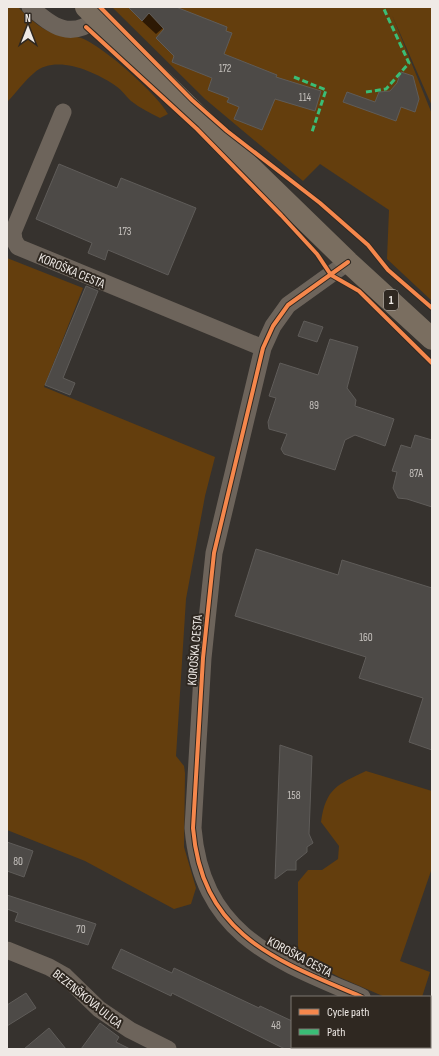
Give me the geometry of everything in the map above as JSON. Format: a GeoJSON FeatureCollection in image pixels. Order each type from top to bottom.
{"type":"FeatureCollection","features":[{"type":"Feature","properties":{"kind":"main road","name":"1"},"geometry":{"type":"LineString","coordinates":[[91,13],[348,262],[432,338]]}},
{"type":"Feature","properties":{"kind":"street"},"geometry":{"type":"LineString","coordinates":[[30,7],[49,22],[62,29],[72,31],[86,27],[91,13]]}},
{"type":"Feature","properties":{"kind":"street","name":"KOROŠKA CESTA"},"geometry":{"type":"LineString","coordinates":[[63,112],[13,232],[14,240],[18,247],[263,348]]}},
{"type":"Feature","properties":{"kind":"street","name":"KOROŠKA CESTA"},"geometry":{"type":"LineString","coordinates":[[348,262],[288,304],[274,326],[263,348],[214,553],[208,600],[198,731],[193,828],[195,850],[200,870],[219,910],[240,932],[272,956],[360,996]]}},
{"type":"Feature","properties":{"kind":"street","name":"BEZENŠKOVA ULICA"},"geometry":{"type":"LineString","coordinates":[[7,950],[49,967],[65,976],[99,1009],[130,1030],[168,1049]]}},
{"type":"Feature","properties":{"kind":"shaded area"},"geometry":{"type":"Polygon","coordinates":[[[7,7],[18,7],[33,21],[50,32],[63,36],[81,38],[90,42],[115,60],[142,83],[168,114],[160,118],[134,104],[118,88],[105,79],[74,66],[63,65],[43,67],[27,79],[7,102],[7,7]]]}},
{"type":"Feature","properties":{"kind":"shaded area"},"geometry":{"type":"Polygon","coordinates":[[[112,7],[432,7],[432,106],[392,15],[432,114],[432,301],[387,259],[389,210],[320,164],[303,181],[205,99],[112,7]]]}},
{"type":"Feature","properties":{"kind":"shaded area"},"geometry":{"type":"Polygon","coordinates":[[[149,13],[163,28],[156,34],[142,21],[149,13]]]}},
{"type":"Feature","properties":{"kind":"shaded area"},"geometry":{"type":"Polygon","coordinates":[[[7,258],[83,288],[44,387],[215,457],[205,496],[186,599],[176,756],[184,766],[184,847],[196,888],[191,904],[174,909],[85,861],[7,830],[7,258]]]}},
{"type":"Feature","properties":{"kind":"shaded area"},"geometry":{"type":"Polygon","coordinates":[[[366,771],[432,791],[432,868],[400,961],[430,972],[422,996],[383,996],[339,977],[298,955],[298,882],[308,870],[322,870],[338,859],[339,846],[321,822],[326,802],[330,795],[334,789],[347,780],[366,771]]]}},
{"type":"Feature","properties":{"kind":"building"},"geometry":{"type":"Polygon","coordinates":[[[128,7],[176,7],[227,27],[226,31],[232,33],[224,54],[277,75],[276,77],[321,91],[315,111],[275,99],[262,130],[234,119],[239,107],[227,102],[229,98],[208,90],[212,78],[172,62],[174,56],[156,38],[164,29],[149,13],[142,21],[128,7]]]}},
{"type":"Feature","properties":{"kind":"building"},"geometry":{"type":"Polygon","coordinates":[[[401,72],[413,76],[419,99],[415,112],[401,107],[396,121],[343,102],[347,92],[375,102],[379,92],[390,91],[397,83],[401,72]]]}},
{"type":"Feature","properties":{"kind":"building"},"geometry":{"type":"Polygon","coordinates":[[[59,164],[117,188],[121,178],[196,208],[168,275],[108,250],[105,260],[88,253],[92,243],[36,219],[59,164]]]}},
{"type":"Feature","properties":{"kind":"building"},"geometry":{"type":"Polygon","coordinates":[[[86,286],[98,291],[63,378],[75,383],[70,395],[45,385],[86,286]]]}},
{"type":"Feature","properties":{"kind":"building"},"geometry":{"type":"Polygon","coordinates":[[[304,321],[323,327],[317,342],[298,336],[304,321]]]}},
{"type":"Feature","properties":{"kind":"building"},"geometry":{"type":"Polygon","coordinates":[[[330,339],[358,347],[347,388],[356,400],[355,406],[394,419],[385,446],[355,435],[345,440],[335,470],[284,454],[281,449],[287,434],[269,429],[268,422],[276,398],[269,396],[280,363],[318,375],[330,339]]]}},
{"type":"Feature","properties":{"kind":"building"},"geometry":{"type":"Polygon","coordinates":[[[415,435],[432,440],[432,507],[407,499],[398,498],[393,488],[397,472],[392,471],[401,445],[411,448],[415,435]]]}},
{"type":"Feature","properties":{"kind":"building"},"geometry":{"type":"Polygon","coordinates":[[[256,549],[338,575],[342,560],[432,588],[432,750],[409,742],[423,698],[359,678],[366,657],[235,616],[256,549]]]}},
{"type":"Feature","properties":{"kind":"building"},"geometry":{"type":"Polygon","coordinates":[[[280,745],[312,756],[309,834],[313,843],[307,847],[307,852],[296,861],[296,870],[287,870],[275,879],[280,745]]]}},
{"type":"Feature","properties":{"kind":"building"},"geometry":{"type":"Polygon","coordinates":[[[7,842],[33,851],[24,877],[7,871],[7,842]]]}},
{"type":"Feature","properties":{"kind":"building"},"geometry":{"type":"Polygon","coordinates":[[[7,895],[96,924],[88,945],[15,921],[18,913],[7,909],[7,895]]]}},
{"type":"Feature","properties":{"kind":"building"},"geometry":{"type":"Polygon","coordinates":[[[121,949],[172,973],[174,968],[259,1008],[260,1006],[291,1021],[292,1049],[285,1049],[172,993],[171,996],[112,968],[121,949]]]}},
{"type":"Feature","properties":{"kind":"building"},"geometry":{"type":"Polygon","coordinates":[[[26,993],[36,1008],[7,1026],[7,1005],[26,993]]]}},
{"type":"Feature","properties":{"kind":"building"},"geometry":{"type":"Polygon","coordinates":[[[100,1023],[119,1037],[116,1042],[130,1049],[81,1049],[100,1023]]]}},
{"type":"Feature","properties":{"kind":"building"},"geometry":{"type":"Polygon","coordinates":[[[49,1028],[66,1049],[24,1049],[49,1028]]]}},
{"type":"Feature","properties":{"kind":"marked path"},"geometry":{"type":"LineString","coordinates":[[366,92],[386,89],[409,63],[383,7]]}},
{"type":"Feature","properties":{"kind":"marked path"},"geometry":{"type":"LineString","coordinates":[[294,77],[326,90],[312,132]]}},
{"type":"Feature","properties":{"kind":"cycle path"},"geometry":{"type":"LineString","coordinates":[[100,7],[192,100],[227,131],[320,203],[368,245],[388,270],[432,308]]}},
{"type":"Feature","properties":{"kind":"cycle path"},"geometry":{"type":"LineString","coordinates":[[86,27],[197,129],[317,254],[331,275],[359,291],[432,363]]}},
{"type":"Feature","properties":{"kind":"cycle path"},"geometry":{"type":"LineString","coordinates":[[348,262],[288,305],[273,326],[263,348],[214,553],[203,658],[193,828],[199,864],[211,894],[227,919],[248,939],[273,955],[300,970],[360,996]]}}]}
